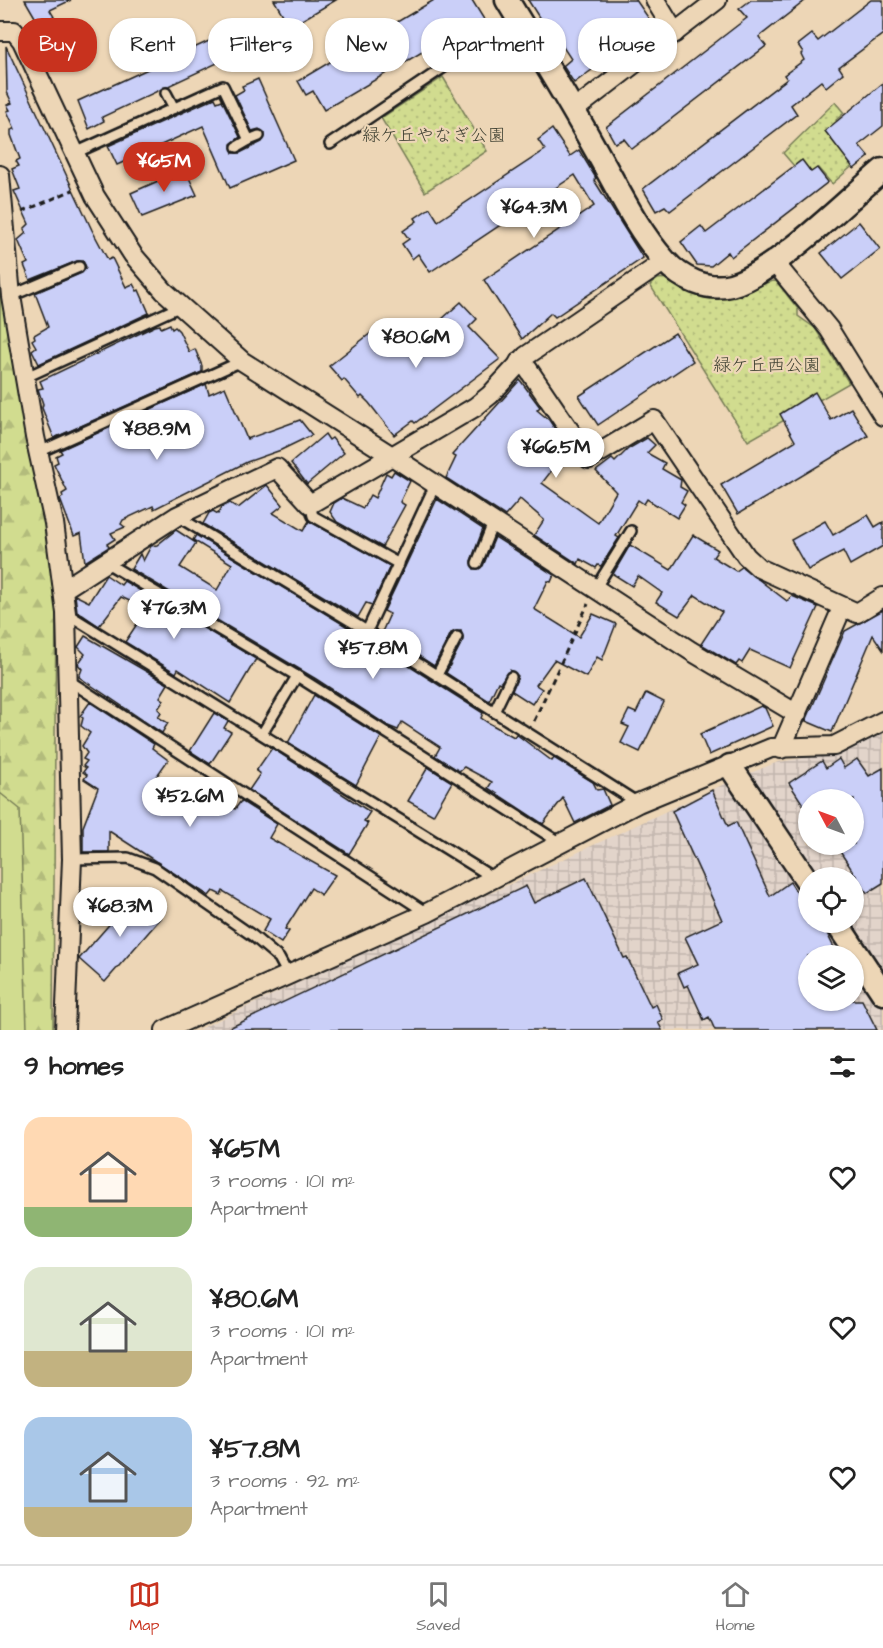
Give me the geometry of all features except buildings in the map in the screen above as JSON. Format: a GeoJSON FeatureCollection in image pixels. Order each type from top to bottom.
{"type":"FeatureCollection","features":[{"type":"Feature","properties":{"kind":"street"},"geometry":{"type":"LineString","coordinates":[[655,0],[666,18]]}},
{"type":"Feature","properties":{"kind":"street"},"geometry":{"type":"LineString","coordinates":[[677,31],[717,0]]}},
{"type":"Feature","properties":{"kind":"street"},"geometry":{"type":"LineString","coordinates":[[512,9],[574,110],[638,222],[665,261],[680,274],[712,287],[729,285],[750,278],[774,262],[883,170]]}},
{"type":"Feature","properties":{"kind":"street"},"geometry":{"type":"LineString","coordinates":[[0,29],[14,31],[22,41],[89,183],[133,255],[179,307],[242,361],[595,589],[797,714]]}},
{"type":"Feature","properties":{"kind":"street"},"geometry":{"type":"LineString","coordinates":[[574,110],[624,72]]}},
{"type":"Feature","properties":{"kind":"street"},"geometry":{"type":"LineString","coordinates":[[0,175],[11,297],[24,378],[54,523],[66,613],[72,859],[65,1030]]}},
{"type":"Feature","properties":{"kind":"street"},"geometry":{"type":"LineString","coordinates":[[64,589],[177,516],[277,468],[310,504],[475,407],[490,395],[519,362],[665,261]]}},
{"type":"Feature","properties":{"kind":"street"},"geometry":{"type":"LineString","coordinates":[[774,262],[829,329],[883,416]]}},
{"type":"Feature","properties":{"kind":"street"},"geometry":{"type":"LineString","coordinates":[[519,362],[528,369],[589,459],[654,420],[746,556],[759,568],[857,613],[883,597]]}},
{"type":"Feature","properties":{"kind":"street"},"geometry":{"type":"LineString","coordinates":[[781,749],[842,608]]}},
{"type":"Feature","properties":{"kind":"street"},"geometry":{"type":"LineString","coordinates":[[165,1030],[427,913],[638,803],[771,748],[834,746],[883,721]]}},
{"type":"Feature","properties":{"kind":"street"},"geometry":{"type":"LineString","coordinates":[[730,766],[798,867]]}},
{"type":"Feature","properties":{"kind":"street"},"geometry":{"type":"LineString","coordinates":[[843,933],[883,993]]}},
{"type":"Feature","properties":{"kind":"lane"},"geometry":{"type":"LineString","coordinates":[[330,144],[512,9]]}},
{"type":"Feature","properties":{"kind":"lane"},"geometry":{"type":"LineString","coordinates":[[75,153],[234,80]]}},
{"type":"Feature","properties":{"kind":"lane"},"geometry":{"type":"LineString","coordinates":[[223,86],[249,140]]}},
{"type":"Feature","properties":{"kind":"lane"},"geometry":{"type":"LineString","coordinates":[[166,93],[174,108]]}},
{"type":"Feature","properties":{"kind":"lane"},"geometry":{"type":"LineString","coordinates":[[237,147],[259,136]]}},
{"type":"Feature","properties":{"kind":"lane"},"geometry":{"type":"LineString","coordinates":[[11,297],[79,267]]}},
{"type":"Feature","properties":{"kind":"lane"},"geometry":{"type":"LineString","coordinates":[[24,378],[179,307]]}},
{"type":"Feature","properties":{"kind":"lane"},"geometry":{"type":"LineString","coordinates":[[39,452],[242,361]]}},
{"type":"Feature","properties":{"kind":"lane"},"geometry":{"type":"LineString","coordinates":[[367,632],[435,485]]}},
{"type":"Feature","properties":{"kind":"lane"},"geometry":{"type":"LineString","coordinates":[[310,504],[313,516],[399,564]]}},
{"type":"Feature","properties":{"kind":"lane"},"geometry":{"type":"LineString","coordinates":[[177,516],[437,675],[638,803]]}},
{"type":"Feature","properties":{"kind":"lane"},"geometry":{"type":"LineString","coordinates":[[477,563],[493,523]]}},
{"type":"Feature","properties":{"kind":"lane"},"geometry":{"type":"LineString","coordinates":[[595,589],[630,531]]}},
{"type":"Feature","properties":{"kind":"lane"},"geometry":{"type":"LineString","coordinates":[[105,562],[297,676],[562,844]]}},
{"type":"Feature","properties":{"kind":"lane"},"geometry":{"type":"LineString","coordinates":[[66,613],[492,878]]}},
{"type":"Feature","properties":{"kind":"lane"},"geometry":{"type":"LineString","coordinates":[[437,675],[457,638]]}},
{"type":"Feature","properties":{"kind":"lane"},"geometry":{"type":"LineString","coordinates":[[262,734],[297,676]]}},
{"type":"Feature","properties":{"kind":"lane"},"geometry":{"type":"LineString","coordinates":[[494,711],[511,677]]}},
{"type":"Feature","properties":{"kind":"lane"},"geometry":{"type":"LineString","coordinates":[[68,680],[427,913]]}},
{"type":"Feature","properties":{"kind":"lane"},"geometry":{"type":"LineString","coordinates":[[72,859],[128,858],[155,868],[253,936],[279,958],[287,974]]}},
{"type":"Feature","properties":{"kind":"path"},"geometry":{"type":"LineString","coordinates":[[3,221],[89,183]]}},
{"type":"Feature","properties":{"kind":"path"},"geometry":{"type":"LineString","coordinates":[[529,734],[595,589]]}},
{"type":"Feature","properties":{"kind":"shaded area"},"geometry":{"type":"Polygon","coordinates":[[[883,730],[883,1030],[197,1030],[735,779],[778,762],[842,752],[883,730]]]}},
{"type":"Feature","properties":{"kind":"green space","name":"緑ケ丘やなぎ公園"},"geometry":{"type":"Polygon","coordinates":[[[443,77],[487,151],[425,192],[381,118],[443,77]]]}},
{"type":"Feature","properties":{"kind":"green space"},"geometry":{"type":"Polygon","coordinates":[[[835,102],[844,113],[836,120],[846,134],[858,161],[832,184],[818,168],[812,173],[800,161],[794,166],[783,153],[835,102]]]}},
{"type":"Feature","properties":{"kind":"green space"},"geometry":{"type":"Polygon","coordinates":[[[0,221],[53,1030],[0,1030],[0,221]]]}},
{"type":"Feature","properties":{"kind":"green space"},"geometry":{"type":"Polygon","coordinates":[[[0,221],[4,293],[56,591],[53,1030],[27,1030],[20,809],[0,793],[0,221]]]}},
{"type":"Feature","properties":{"kind":"green space","name":"緑ケ丘西公園"},"geometry":{"type":"Polygon","coordinates":[[[665,278],[685,290],[717,297],[739,295],[776,281],[798,309],[798,316],[815,328],[849,383],[748,441],[650,285],[658,279],[665,278]]]}}]}
